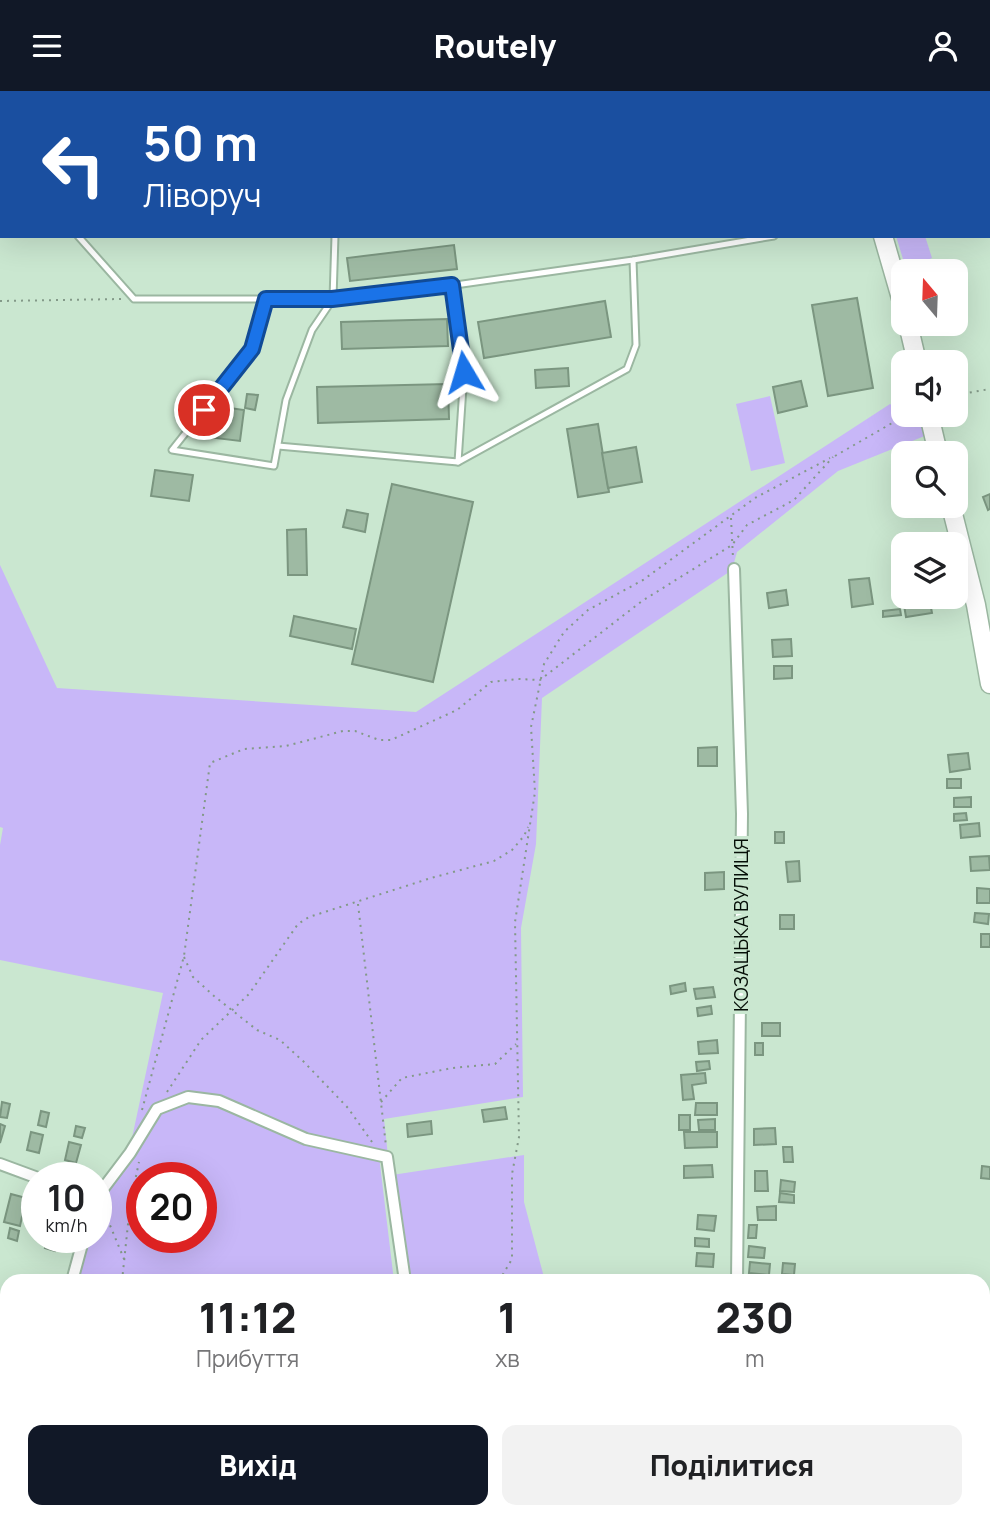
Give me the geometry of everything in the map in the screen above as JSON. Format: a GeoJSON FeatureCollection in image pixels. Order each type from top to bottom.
{"type":"FeatureCollection","features":[{"type":"Feature","properties":{"kind":"main road"},"geometry":{"type":"LineString","coordinates":[[884,238],[891,264]]}},
{"type":"Feature","properties":{"kind":"main road"},"geometry":{"type":"LineString","coordinates":[[954,518],[976,605],[990,684]]}},
{"type":"Feature","properties":{"kind":"street","name":"КОЗАЦЬКА ВУЛИЦЯ"},"geometry":{"type":"LineString","coordinates":[[734,569],[742,814],[737,1274]]}},
{"type":"Feature","properties":{"kind":"street"},"geometry":{"type":"LineString","coordinates":[[112,1176],[157,1109],[188,1097],[219,1101],[306,1139],[387,1157],[404,1274]]}},
{"type":"Feature","properties":{"kind":"street"},"geometry":{"type":"LineString","coordinates":[[0,1164],[21,1172]]}},
{"type":"Feature","properties":{"kind":"street"},"geometry":{"type":"LineString","coordinates":[[74,1274],[80,1253]]}},
{"type":"Feature","properties":{"kind":"lane"},"geometry":{"type":"LineString","coordinates":[[80,238],[134,299],[332,299],[633,260],[762,238]]}},
{"type":"Feature","properties":{"kind":"lane"},"geometry":{"type":"LineString","coordinates":[[266,299],[252,349],[172,450],[274,466],[286,400],[312,330],[332,299],[335,238]]}},
{"type":"Feature","properties":{"kind":"lane"},"geometry":{"type":"LineString","coordinates":[[278,446],[458,462],[627,369],[636,345],[633,260]]}},
{"type":"Feature","properties":{"kind":"lane"},"geometry":{"type":"LineString","coordinates":[[452,285],[464,372],[458,462]]}},
{"type":"Feature","properties":{"kind":"path"},"geometry":{"type":"LineString","coordinates":[[0,301],[134,299]]}},
{"type":"Feature","properties":{"kind":"path"},"geometry":{"type":"LineString","coordinates":[[968,392],[990,389]]}},
{"type":"Feature","properties":{"kind":"path"},"geometry":{"type":"LineString","coordinates":[[503,1274],[512,1259],[512,1174],[519,1137],[515,922],[535,792],[531,727],[544,664],[564,632],[588,610],[643,580],[755,498],[891,424]]}},
{"type":"Feature","properties":{"kind":"path"},"geometry":{"type":"LineString","coordinates":[[141,1114],[184,956],[210,763],[244,749],[286,746],[343,731],[355,731],[379,740],[391,740],[457,710],[491,682],[540,680],[642,601],[732,545],[747,525],[794,500],[833,457]]}},
{"type":"Feature","properties":{"kind":"path"},"geometry":{"type":"LineString","coordinates":[[731,515],[734,569]]}},
{"type":"Feature","properties":{"kind":"path"},"geometry":{"type":"LineString","coordinates":[[157,1109],[201,1039],[262,978],[298,924],[431,878],[494,862],[512,850],[524,837],[530,823]]}},
{"type":"Feature","properties":{"kind":"path"},"geometry":{"type":"LineString","coordinates":[[358,903],[387,1157]]}},
{"type":"Feature","properties":{"kind":"path"},"geometry":{"type":"LineString","coordinates":[[184,956],[193,977],[257,1030],[280,1040],[304,1062],[348,1108],[371,1141],[387,1157]]}},
{"type":"Feature","properties":{"kind":"path"},"geometry":{"type":"LineString","coordinates":[[381,1103],[401,1079],[452,1068],[495,1064],[516,1044]]}},
{"type":"Feature","properties":{"kind":"path"},"geometry":{"type":"LineString","coordinates":[[123,1274],[130,1205],[141,1152]]}},
{"type":"Feature","properties":{"kind":"path"},"geometry":{"type":"LineString","coordinates":[[112,1232],[124,1260]]}},
{"type":"Feature","properties":{"kind":"shaded area"},"geometry":{"type":"Polygon","coordinates":[[[897,238],[926,238],[932,258],[903,259],[897,238]]]}},
{"type":"Feature","properties":{"kind":"shaded area"},"geometry":{"type":"Polygon","coordinates":[[[770,396],[785,463],[751,471],[736,404],[770,396]]]}},
{"type":"Feature","properties":{"kind":"shaded area"},"geometry":{"type":"Polygon","coordinates":[[[890,404],[891,427],[923,427],[932,433],[912,441],[891,441],[891,450],[838,471],[737,552],[732,570],[542,698],[536,844],[521,928],[523,1097],[384,1119],[388,1156],[306,1138],[220,1100],[188,1096],[156,1108],[129,1152],[163,993],[0,960],[0,845],[3,828],[0,827],[0,565],[57,688],[416,712],[890,404]]]}},
{"type":"Feature","properties":{"kind":"shaded area"},"geometry":{"type":"Polygon","coordinates":[[[188,1098],[219,1102],[305,1140],[379,1156],[393,1274],[75,1274],[81,1253],[112,1253],[112,1177],[157,1110],[188,1098]]]}},
{"type":"Feature","properties":{"kind":"shaded area"},"geometry":{"type":"Polygon","coordinates":[[[524,1155],[524,1202],[543,1274],[405,1274],[392,1175],[524,1155]]]}},
{"type":"Feature","properties":{"kind":"building"},"geometry":{"type":"Polygon","coordinates":[[[454,245],[457,269],[350,281],[347,258],[454,245]]]}},
{"type":"Feature","properties":{"kind":"building"},"geometry":{"type":"Polygon","coordinates":[[[857,298],[873,388],[828,396],[812,305],[857,298]]]}},
{"type":"Feature","properties":{"kind":"building"},"geometry":{"type":"Polygon","coordinates":[[[605,301],[611,337],[484,358],[478,322],[605,301]]]}},
{"type":"Feature","properties":{"kind":"building"},"geometry":{"type":"Polygon","coordinates":[[[447,319],[448,346],[342,349],[341,322],[447,319]]]}},
{"type":"Feature","properties":{"kind":"building"},"geometry":{"type":"Polygon","coordinates":[[[568,368],[569,386],[536,388],[535,370],[568,368]]]}},
{"type":"Feature","properties":{"kind":"building"},"geometry":{"type":"Polygon","coordinates":[[[801,381],[807,406],[778,413],[773,387],[801,381]]]}},
{"type":"Feature","properties":{"kind":"building"},"geometry":{"type":"Polygon","coordinates":[[[448,384],[449,419],[318,423],[317,387],[448,384]]]}},
{"type":"Feature","properties":{"kind":"building"},"geometry":{"type":"Polygon","coordinates":[[[247,394],[258,395],[255,410],[245,408],[247,394]]]}},
{"type":"Feature","properties":{"kind":"building"},"geometry":{"type":"Polygon","coordinates":[[[230,408],[244,410],[240,441],[207,437],[210,413],[229,416],[230,408]]]}},
{"type":"Feature","properties":{"kind":"building"},"geometry":{"type":"Polygon","coordinates":[[[598,424],[609,492],[578,497],[567,429],[598,424]]]}},
{"type":"Feature","properties":{"kind":"building"},"geometry":{"type":"Polygon","coordinates":[[[636,447],[642,482],[608,488],[602,453],[636,447]]]}},
{"type":"Feature","properties":{"kind":"building"},"geometry":{"type":"Polygon","coordinates":[[[155,470],[193,475],[189,501],[151,496],[155,470]]]}},
{"type":"Feature","properties":{"kind":"building"},"geometry":{"type":"Polygon","coordinates":[[[392,484],[473,502],[433,682],[352,664],[392,484]]]}},
{"type":"Feature","properties":{"kind":"building"},"geometry":{"type":"Polygon","coordinates":[[[990,494],[990,509],[988,510],[983,497],[990,494]]]}},
{"type":"Feature","properties":{"kind":"building"},"geometry":{"type":"Polygon","coordinates":[[[347,510],[368,514],[365,532],[343,527],[347,510]]]}},
{"type":"Feature","properties":{"kind":"building"},"geometry":{"type":"Polygon","coordinates":[[[306,529],[307,575],[288,575],[287,530],[306,529]]]}},
{"type":"Feature","properties":{"kind":"building"},"geometry":{"type":"Polygon","coordinates":[[[869,578],[873,604],[852,607],[849,580],[869,578]]]}},
{"type":"Feature","properties":{"kind":"building"},"geometry":{"type":"Polygon","coordinates":[[[786,590],[788,605],[769,608],[767,593],[786,590]]]}},
{"type":"Feature","properties":{"kind":"building"},"geometry":{"type":"Polygon","coordinates":[[[900,609],[901,615],[883,617],[883,611],[900,609]]]}},
{"type":"Feature","properties":{"kind":"building"},"geometry":{"type":"Polygon","coordinates":[[[905,609],[931,609],[932,613],[906,617],[905,609]]]}},
{"type":"Feature","properties":{"kind":"building"},"geometry":{"type":"Polygon","coordinates":[[[294,616],[356,629],[352,649],[290,636],[294,616]]]}},
{"type":"Feature","properties":{"kind":"building"},"geometry":{"type":"Polygon","coordinates":[[[791,639],[792,656],[773,657],[772,640],[791,639]]]}},
{"type":"Feature","properties":{"kind":"building"},"geometry":{"type":"Polygon","coordinates":[[[774,666],[792,666],[792,678],[774,679],[774,666]]]}},
{"type":"Feature","properties":{"kind":"building"},"geometry":{"type":"Polygon","coordinates":[[[717,747],[717,766],[698,766],[698,748],[717,747]]]}},
{"type":"Feature","properties":{"kind":"building"},"geometry":{"type":"Polygon","coordinates":[[[968,753],[970,769],[950,772],[948,755],[968,753]]]}},
{"type":"Feature","properties":{"kind":"building"},"geometry":{"type":"Polygon","coordinates":[[[947,779],[961,779],[961,788],[947,788],[947,779]]]}},
{"type":"Feature","properties":{"kind":"building"},"geometry":{"type":"Polygon","coordinates":[[[971,797],[971,807],[954,807],[954,798],[971,797]]]}},
{"type":"Feature","properties":{"kind":"building"},"geometry":{"type":"Polygon","coordinates":[[[966,813],[967,820],[954,821],[954,814],[966,813]]]}},
{"type":"Feature","properties":{"kind":"building"},"geometry":{"type":"Polygon","coordinates":[[[979,823],[980,836],[961,838],[960,825],[979,823]]]}},
{"type":"Feature","properties":{"kind":"building"},"geometry":{"type":"Polygon","coordinates":[[[775,832],[784,832],[784,843],[775,843],[775,832]]]}},
{"type":"Feature","properties":{"kind":"building"},"geometry":{"type":"Polygon","coordinates":[[[989,856],[990,870],[971,871],[970,857],[989,856]]]}},
{"type":"Feature","properties":{"kind":"building"},"geometry":{"type":"Polygon","coordinates":[[[799,861],[800,881],[788,882],[786,862],[799,861]]]}},
{"type":"Feature","properties":{"kind":"building"},"geometry":{"type":"Polygon","coordinates":[[[724,872],[724,889],[705,890],[705,873],[724,872]]]}},
{"type":"Feature","properties":{"kind":"building"},"geometry":{"type":"Polygon","coordinates":[[[977,888],[990,889],[990,903],[977,903],[977,888]]]}},
{"type":"Feature","properties":{"kind":"building"},"geometry":{"type":"Polygon","coordinates":[[[975,913],[989,914],[988,924],[974,922],[975,913]]]}},
{"type":"Feature","properties":{"kind":"building"},"geometry":{"type":"Polygon","coordinates":[[[780,915],[794,915],[794,929],[780,929],[780,915]]]}},
{"type":"Feature","properties":{"kind":"building"},"geometry":{"type":"Polygon","coordinates":[[[981,934],[990,934],[990,947],[981,947],[981,934]]]}},
{"type":"Feature","properties":{"kind":"building"},"geometry":{"type":"Polygon","coordinates":[[[685,983],[686,991],[671,994],[670,986],[685,983]]]}},
{"type":"Feature","properties":{"kind":"building"},"geometry":{"type":"Polygon","coordinates":[[[713,987],[715,997],[696,999],[694,989],[713,987]]]}},
{"type":"Feature","properties":{"kind":"building"},"geometry":{"type":"Polygon","coordinates":[[[711,1006],[712,1014],[698,1016],[697,1008],[711,1006]]]}},
{"type":"Feature","properties":{"kind":"building"},"geometry":{"type":"Polygon","coordinates":[[[762,1023],[780,1023],[780,1036],[762,1036],[762,1023]]]}},
{"type":"Feature","properties":{"kind":"building"},"geometry":{"type":"Polygon","coordinates":[[[717,1040],[718,1053],[699,1054],[698,1042],[717,1040]]]}},
{"type":"Feature","properties":{"kind":"building"},"geometry":{"type":"Polygon","coordinates":[[[755,1043],[763,1043],[763,1055],[755,1055],[755,1043]]]}},
{"type":"Feature","properties":{"kind":"building"},"geometry":{"type":"Polygon","coordinates":[[[709,1061],[710,1069],[697,1071],[696,1062],[709,1061]]]}},
{"type":"Feature","properties":{"kind":"building"},"geometry":{"type":"Polygon","coordinates":[[[705,1073],[706,1083],[692,1085],[694,1099],[683,1100],[681,1075],[705,1073]]]}},
{"type":"Feature","properties":{"kind":"building"},"geometry":{"type":"Polygon","coordinates":[[[2,1102],[10,1104],[7,1118],[0,1117],[2,1102]]]}},
{"type":"Feature","properties":{"kind":"building"},"geometry":{"type":"Polygon","coordinates":[[[696,1103],[717,1103],[717,1115],[695,1115],[696,1103]]]}},
{"type":"Feature","properties":{"kind":"building"},"geometry":{"type":"Polygon","coordinates":[[[505,1107],[507,1119],[484,1122],[482,1110],[505,1107]]]}},
{"type":"Feature","properties":{"kind":"building"},"geometry":{"type":"Polygon","coordinates":[[[41,1111],[49,1113],[46,1127],[38,1125],[41,1111]]]}},
{"type":"Feature","properties":{"kind":"building"},"geometry":{"type":"Polygon","coordinates":[[[679,1115],[690,1115],[690,1130],[679,1130],[679,1115]]]}},
{"type":"Feature","properties":{"kind":"building"},"geometry":{"type":"Polygon","coordinates":[[[715,1119],[715,1130],[699,1130],[698,1120],[715,1119]]]}},
{"type":"Feature","properties":{"kind":"building"},"geometry":{"type":"Polygon","coordinates":[[[431,1121],[432,1134],[408,1137],[407,1124],[431,1121]]]}},
{"type":"Feature","properties":{"kind":"building"},"geometry":{"type":"Polygon","coordinates":[[[0,1124],[5,1126],[0,1143],[0,1124]]]}},
{"type":"Feature","properties":{"kind":"building"},"geometry":{"type":"Polygon","coordinates":[[[76,1126],[85,1128],[82,1138],[74,1136],[76,1126]]]}},
{"type":"Feature","properties":{"kind":"building"},"geometry":{"type":"Polygon","coordinates":[[[775,1128],[776,1144],[754,1145],[754,1129],[775,1128]]]}},
{"type":"Feature","properties":{"kind":"building"},"geometry":{"type":"Polygon","coordinates":[[[31,1132],[43,1135],[39,1153],[27,1150],[31,1132]]]}},
{"type":"Feature","properties":{"kind":"building"},"geometry":{"type":"Polygon","coordinates":[[[684,1132],[717,1132],[717,1147],[685,1148],[684,1132]]]}},
{"type":"Feature","properties":{"kind":"building"},"geometry":{"type":"Polygon","coordinates":[[[69,1142],[81,1145],[76,1162],[65,1160],[69,1142]]]}},
{"type":"Feature","properties":{"kind":"building"},"geometry":{"type":"Polygon","coordinates":[[[783,1147],[792,1147],[793,1162],[784,1162],[783,1147]]]}},
{"type":"Feature","properties":{"kind":"building"},"geometry":{"type":"Polygon","coordinates":[[[712,1165],[713,1177],[684,1178],[684,1166],[712,1165]]]}},
{"type":"Feature","properties":{"kind":"building"},"geometry":{"type":"Polygon","coordinates":[[[982,1166],[990,1167],[990,1179],[981,1178],[982,1166]]]}},
{"type":"Feature","properties":{"kind":"building"},"geometry":{"type":"Polygon","coordinates":[[[755,1171],[767,1171],[768,1191],[755,1191],[755,1171]]]}},
{"type":"Feature","properties":{"kind":"building"},"geometry":{"type":"Polygon","coordinates":[[[781,1180],[795,1182],[794,1192],[780,1191],[781,1180]]]}},
{"type":"Feature","properties":{"kind":"building"},"geometry":{"type":"Polygon","coordinates":[[[780,1193],[794,1195],[794,1203],[779,1202],[780,1193]]]}},
{"type":"Feature","properties":{"kind":"building"},"geometry":{"type":"Polygon","coordinates":[[[11,1194],[21,1197],[20,1226],[4,1222],[11,1194]]]}},
{"type":"Feature","properties":{"kind":"building"},"geometry":{"type":"Polygon","coordinates":[[[776,1206],[776,1220],[758,1220],[757,1207],[776,1206]]]}},
{"type":"Feature","properties":{"kind":"building"},"geometry":{"type":"Polygon","coordinates":[[[698,1215],[716,1216],[714,1231],[697,1229],[698,1215]]]}},
{"type":"Feature","properties":{"kind":"building"},"geometry":{"type":"Polygon","coordinates":[[[749,1225],[757,1225],[756,1238],[748,1238],[749,1225]]]}},
{"type":"Feature","properties":{"kind":"building"},"geometry":{"type":"Polygon","coordinates":[[[10,1228],[19,1231],[17,1241],[8,1238],[10,1228]]]}},
{"type":"Feature","properties":{"kind":"building"},"geometry":{"type":"Polygon","coordinates":[[[695,1238],[709,1239],[709,1247],[695,1246],[695,1238]]]}},
{"type":"Feature","properties":{"kind":"building"},"geometry":{"type":"Polygon","coordinates":[[[749,1246],[765,1248],[764,1258],[748,1257],[749,1246]]]}},
{"type":"Feature","properties":{"kind":"building"},"geometry":{"type":"Polygon","coordinates":[[[697,1253],[714,1254],[713,1267],[696,1266],[697,1253]]]}},
{"type":"Feature","properties":{"kind":"building"},"geometry":{"type":"Polygon","coordinates":[[[750,1262],[770,1264],[769,1274],[749,1273],[750,1262]]]}},
{"type":"Feature","properties":{"kind":"building"},"geometry":{"type":"Polygon","coordinates":[[[783,1263],[795,1264],[794,1274],[782,1274],[783,1263]]]}},
{"type":"Feature","properties":{"kind":"route"},"geometry":{"type":"LineString","coordinates":[[204,410],[252,349],[266,299],[332,299],[452,285],[464,372]]}}]}
